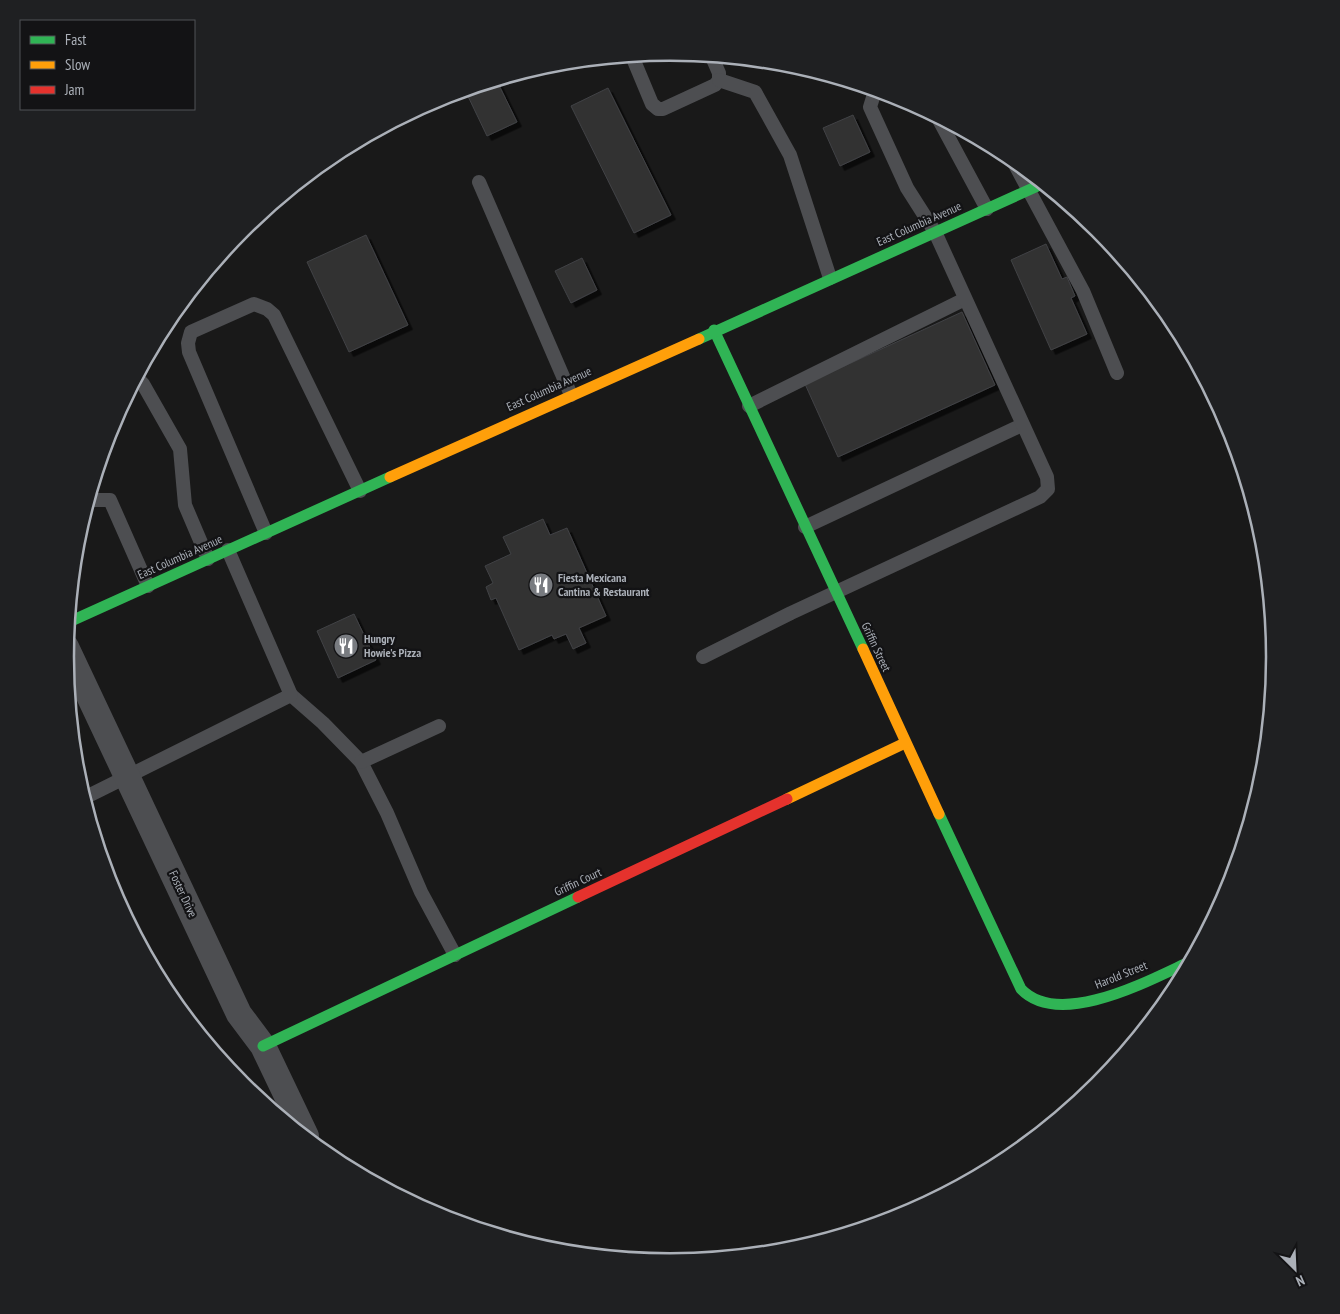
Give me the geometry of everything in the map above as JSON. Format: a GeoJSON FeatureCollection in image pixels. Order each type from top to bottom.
{"type":"FeatureCollection","features":[{"type":"Feature","properties":{"kind":"street","name":"East Columbia Avenue"},"geometry":{"type":"LineString","coordinates":[[76,619],[714,330],[1036,187]]}},
{"type":"Feature","properties":{"kind":"street","name":"Griffin Street"},"geometry":{"type":"LineString","coordinates":[[714,330],[1013,975]]}},
{"type":"Feature","properties":{"kind":"street","name":"Foster Drive"},"geometry":{"type":"LineString","coordinates":[[74,665],[239,1014],[263,1046],[301,1125]]}},
{"type":"Feature","properties":{"kind":"street","name":"Griffin Court"},"geometry":{"type":"LineString","coordinates":[[263,1046],[905,743]]}},
{"type":"Feature","properties":{"kind":"street","name":"Harold Street"},"geometry":{"type":"LineString","coordinates":[[1013,975],[1021,989],[1032,999],[1060,1005],[1099,1000],[1177,968]]}},
{"type":"Feature","properties":{"kind":"lane"},"geometry":{"type":"LineString","coordinates":[[635,63],[652,104],[658,109],[664,109],[715,85],[719,80],[719,73],[715,63]]}},
{"type":"Feature","properties":{"kind":"lane"},"geometry":{"type":"LineString","coordinates":[[719,80],[755,92],[790,155],[830,278]]}},
{"type":"Feature","properties":{"kind":"lane"},"geometry":{"type":"LineString","coordinates":[[703,657],[835,592],[1040,497],[1048,489],[1047,477],[964,300],[935,232],[907,188],[870,107],[873,97]]}},
{"type":"Feature","properties":{"kind":"lane"},"geometry":{"type":"LineString","coordinates":[[944,128],[987,209]]}},
{"type":"Feature","properties":{"kind":"lane"},"geometry":{"type":"LineString","coordinates":[[1019,174],[1083,292],[1117,373]]}},
{"type":"Feature","properties":{"kind":"lane"},"geometry":{"type":"LineString","coordinates":[[479,182],[571,395]]}},
{"type":"Feature","properties":{"kind":"lane"},"geometry":{"type":"LineString","coordinates":[[749,406],[964,300]]}},
{"type":"Feature","properties":{"kind":"lane"},"geometry":{"type":"LineString","coordinates":[[266,533],[189,352],[191,332],[254,304],[267,309],[274,315],[360,490]]}},
{"type":"Feature","properties":{"kind":"lane"},"geometry":{"type":"LineString","coordinates":[[142,383],[180,449],[185,506],[208,559]]}},
{"type":"Feature","properties":{"kind":"lane"},"geometry":{"type":"LineString","coordinates":[[805,527],[1022,425]]}},
{"type":"Feature","properties":{"kind":"lane"},"geometry":{"type":"LineString","coordinates":[[96,500],[110,500],[148,586]]}},
{"type":"Feature","properties":{"kind":"lane"},"geometry":{"type":"LineString","coordinates":[[228,550],[291,695],[323,723],[361,762],[387,813],[421,892],[455,956]]}},
{"type":"Feature","properties":{"kind":"lane"},"geometry":{"type":"LineString","coordinates":[[91,795],[291,695]]}},
{"type":"Feature","properties":{"kind":"lane"},"geometry":{"type":"LineString","coordinates":[[361,762],[439,726]]}},
{"type":"Feature","properties":{"kind":"building"},"geometry":{"type":"Polygon","coordinates":[[[500,87],[517,122],[487,136],[468,97],[500,87]]]}},
{"type":"Feature","properties":{"kind":"building"},"geometry":{"type":"Polygon","coordinates":[[[608,88],[671,215],[634,233],[571,106],[608,88]]]}},
{"type":"Feature","properties":{"kind":"building"},"geometry":{"type":"Polygon","coordinates":[[[853,115],[870,152],[840,166],[823,128],[853,115]]]}},
{"type":"Feature","properties":{"kind":"building"},"geometry":{"type":"Polygon","coordinates":[[[366,235],[408,325],[349,352],[307,262],[366,235]]]}},
{"type":"Feature","properties":{"kind":"building"},"geometry":{"type":"Polygon","coordinates":[[[1046,244],[1062,279],[1067,277],[1075,296],[1071,298],[1087,334],[1051,350],[1011,260],[1046,244]]]}},
{"type":"Feature","properties":{"kind":"building"},"geometry":{"type":"Polygon","coordinates":[[[582,258],[597,290],[571,303],[555,271],[582,258]]]}},
{"type":"Feature","properties":{"kind":"building"},"geometry":{"type":"Polygon","coordinates":[[[962,312],[995,385],[838,457],[805,384],[962,312]]]}},
{"type":"Feature","properties":{"kind":"building","name":"Fiesta Mexicana Cantina & Restaurant"},"geometry":{"type":"Polygon","coordinates":[[[543,519],[550,535],[567,528],[606,616],[579,628],[586,643],[573,649],[566,634],[554,639],[552,635],[519,650],[496,598],[491,600],[486,587],[493,583],[485,566],[511,554],[503,537],[543,519]]]}},
{"type":"Feature","properties":{"kind":"building","name":"Hungry Howie's Pizza"},"geometry":{"type":"Polygon","coordinates":[[[354,614],[376,660],[338,678],[317,631],[354,614]]]}},
{"type":"Feature","properties":{"kind":"traffic: fast"},"geometry":{"type":"LineString","coordinates":[[699,339],[1036,187]]}},
{"type":"Feature","properties":{"kind":"traffic: fast"},"geometry":{"type":"LineString","coordinates":[[714,330],[863,649]]}},
{"type":"Feature","properties":{"kind":"traffic: fast"},"geometry":{"type":"LineString","coordinates":[[76,619],[390,477]]}},
{"type":"Feature","properties":{"kind":"traffic: fast"},"geometry":{"type":"LineString","coordinates":[[939,814],[1021,989],[1037,1000],[1058,1004],[1080,1003],[1104,998],[1178,967]]}},
{"type":"Feature","properties":{"kind":"traffic: fast"},"geometry":{"type":"LineString","coordinates":[[263,1046],[578,897]]}},
{"type":"Feature","properties":{"kind":"traffic: slow"},"geometry":{"type":"LineString","coordinates":[[390,477],[699,339]]}},
{"type":"Feature","properties":{"kind":"traffic: slow"},"geometry":{"type":"LineString","coordinates":[[863,649],[939,814]]}},
{"type":"Feature","properties":{"kind":"traffic: slow"},"geometry":{"type":"LineString","coordinates":[[787,799],[905,743]]}},
{"type":"Feature","properties":{"kind":"traffic: jam"},"geometry":{"type":"LineString","coordinates":[[578,897],[787,799]]}},
{"type":"Feature","properties":{"kind":"place","name":"Fiesta Mexicana Cantina & Restaurant"},"geometry":{"type":"Point","coordinates":[541,585]}},
{"type":"Feature","properties":{"kind":"place","name":"Hungry Howie's Pizza"},"geometry":{"type":"Point","coordinates":[346,646]}}]}
